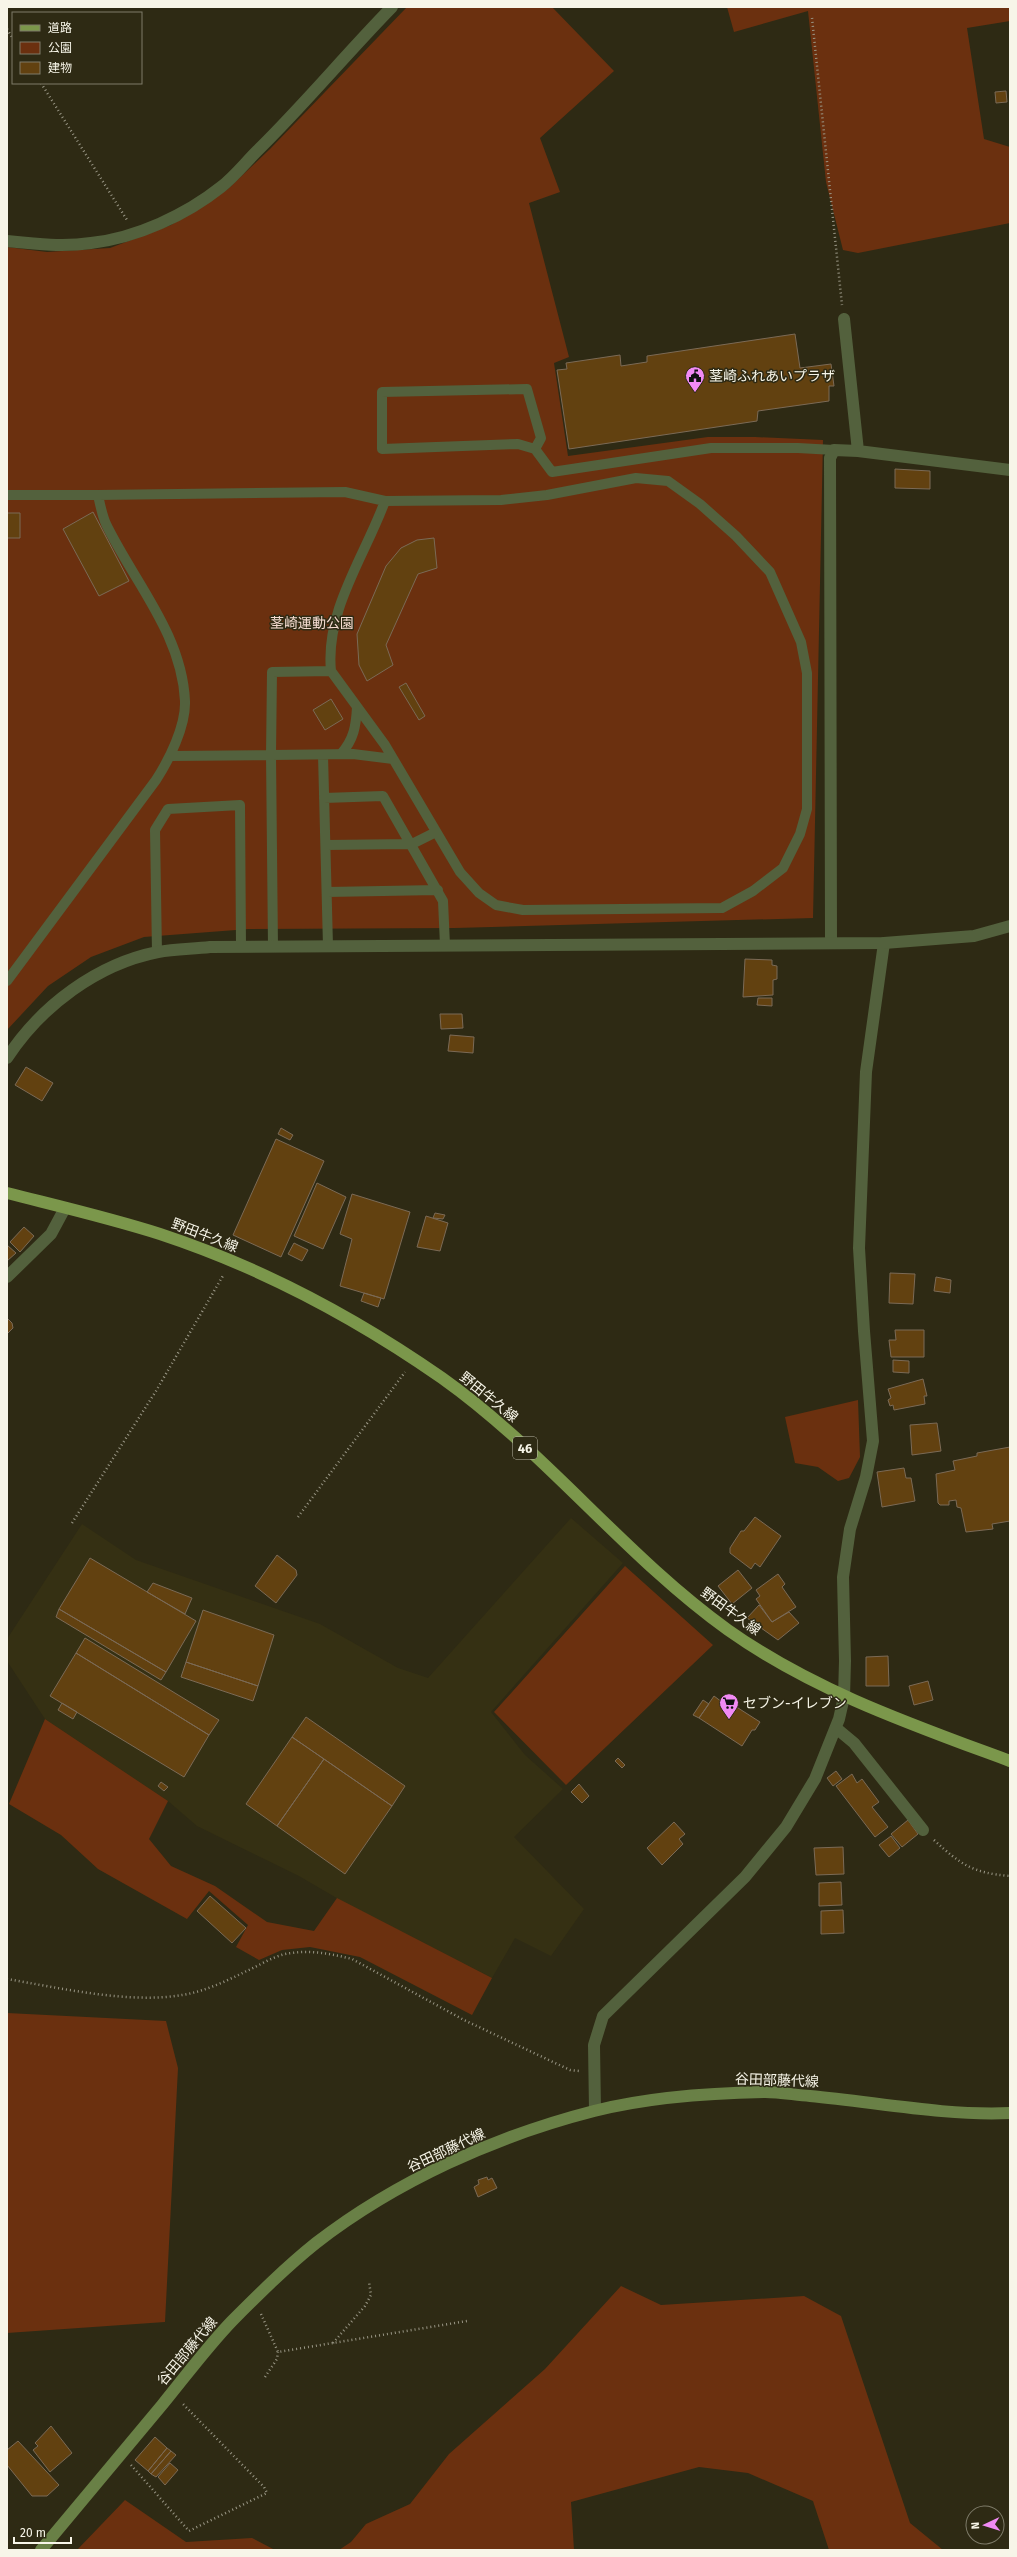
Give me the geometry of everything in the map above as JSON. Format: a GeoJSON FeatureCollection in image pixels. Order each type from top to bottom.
{"type":"FeatureCollection","features":[{"type":"Feature","properties":{"kind":"main road","name":"野田牛久線"},"geometry":{"type":"LineString","coordinates":[[7,1193],[161,1235],[231,1261],[331,1309],[414,1360],[443,1380],[507,1431],[681,1593],[723,1626],[788,1668],[844,1697],[1010,1761]]}},
{"type":"Feature","properties":{"kind":"main road","name":"谷田部藤代線"},"geometry":{"type":"LineString","coordinates":[[41,2550],[172,2392],[230,2324],[254,2300],[316,2243],[366,2209],[418,2178],[481,2150],[537,2128],[595,2110],[659,2099],[768,2092],[934,2110],[990,2114],[1010,2113]]}},
{"type":"Feature","properties":{"kind":"street"},"geometry":{"type":"LineString","coordinates":[[7,241],[58,246],[93,243],[135,233],[178,214],[221,187],[284,125],[354,46],[392,7]]}},
{"type":"Feature","properties":{"kind":"street"},"geometry":{"type":"LineString","coordinates":[[844,319],[858,451]]}},
{"type":"Feature","properties":{"kind":"street"},"geometry":{"type":"LineString","coordinates":[[831,943],[830,458],[834,450],[858,451],[1010,470]]}},
{"type":"Feature","properties":{"kind":"street"},"geometry":{"type":"LineString","coordinates":[[7,1058],[33,1024],[68,992],[90,979],[133,960],[157,953],[210,947],[884,943],[974,936],[1010,926]]}},
{"type":"Feature","properties":{"kind":"street"},"geometry":{"type":"LineString","coordinates":[[595,2110],[593,2071],[594,2046],[604,2016],[745,1877],[786,1827],[815,1779],[836,1728],[844,1697],[843,1577],[850,1529],[866,1477],[874,1441],[864,1331],[859,1248],[866,1072],[884,943]]}},
{"type":"Feature","properties":{"kind":"street"},"geometry":{"type":"LineString","coordinates":[[7,1277],[51,1234],[65,1208]]}},
{"type":"Feature","properties":{"kind":"street"},"geometry":{"type":"LineString","coordinates":[[836,1728],[854,1743],[923,1830]]}},
{"type":"Feature","properties":{"kind":"lane"},"geometry":{"type":"LineString","coordinates":[[535,449],[541,438],[527,389],[382,392],[382,449],[518,444],[535,449],[552,472],[711,448],[798,448],[834,450]]}},
{"type":"Feature","properties":{"kind":"lane"},"geometry":{"type":"LineString","coordinates":[[7,495],[345,492],[385,501],[501,500],[546,495],[636,478],[668,481],[700,504],[736,536],[770,572],[801,642],[807,673],[807,809],[800,834],[783,868],[753,892],[722,908],[523,910],[496,905],[479,892],[460,872],[393,759],[331,671],[329,649],[333,632],[353,571],[376,526],[385,501]]}},
{"type":"Feature","properties":{"kind":"lane"},"geometry":{"type":"LineString","coordinates":[[7,981],[156,780],[171,756],[185,702],[178,663],[167,630],[106,523],[98,495]]}},
{"type":"Feature","properties":{"kind":"lane"},"geometry":{"type":"LineString","coordinates":[[273,947],[271,755],[272,672],[331,671]]}},
{"type":"Feature","properties":{"kind":"lane"},"geometry":{"type":"LineString","coordinates":[[341,754],[350,743],[356,729],[357,707]]}},
{"type":"Feature","properties":{"kind":"lane"},"geometry":{"type":"LineString","coordinates":[[171,756],[341,754],[393,759]]}},
{"type":"Feature","properties":{"kind":"lane"},"geometry":{"type":"LineString","coordinates":[[323,755],[328,946]]}},
{"type":"Feature","properties":{"kind":"lane"},"geometry":{"type":"LineString","coordinates":[[324,798],[383,796],[412,844],[443,901],[445,945]]}},
{"type":"Feature","properties":{"kind":"lane"},"geometry":{"type":"LineString","coordinates":[[157,953],[155,830],[168,809],[178,807],[240,805],[241,947]]}},
{"type":"Feature","properties":{"kind":"lane"},"geometry":{"type":"LineString","coordinates":[[326,845],[412,844],[436,832]]}},
{"type":"Feature","properties":{"kind":"lane"},"geometry":{"type":"LineString","coordinates":[[327,892],[438,890]]}},
{"type":"Feature","properties":{"kind":"path"},"geometry":{"type":"LineString","coordinates":[[812,18],[844,319]]}},
{"type":"Feature","properties":{"kind":"path"},"geometry":{"type":"LineString","coordinates":[[42,84],[135,233]]}},
{"type":"Feature","properties":{"kind":"path"},"geometry":{"type":"LineString","coordinates":[[72,1523],[156,1391],[231,1261]]}},
{"type":"Feature","properties":{"kind":"path"},"geometry":{"type":"LineString","coordinates":[[298,1518],[414,1360]]}},
{"type":"Feature","properties":{"kind":"path"},"geometry":{"type":"LineString","coordinates":[[923,1830],[957,1861],[991,1875],[1010,1876]]}},
{"type":"Feature","properties":{"kind":"path"},"geometry":{"type":"LineString","coordinates":[[7,1979],[74,1991],[168,1997],[183,1995],[215,1986],[276,1957],[291,1953],[314,1952],[336,1955],[352,1959],[464,2020],[570,2070],[593,2071]]}},
{"type":"Feature","properties":{"kind":"path"},"geometry":{"type":"LineString","coordinates":[[333,2343],[365,2306],[371,2295],[369,2282]]}},
{"type":"Feature","properties":{"kind":"path"},"geometry":{"type":"LineString","coordinates":[[254,2300],[278,2352],[277,2360],[266,2377]]}},
{"type":"Feature","properties":{"kind":"path"},"geometry":{"type":"LineString","coordinates":[[278,2352],[467,2321]]}},
{"type":"Feature","properties":{"kind":"path"},"geometry":{"type":"LineString","coordinates":[[121,2454],[189,2531],[266,2493],[264,2487],[172,2392]]}},
{"type":"Feature","properties":{"kind":"shaded area"},"geometry":{"type":"Polygon","coordinates":[[[571,1518],[623,1563],[491,1712],[525,1755],[563,1789],[514,1837],[584,1909],[551,1956],[515,1938],[492,1978],[347,1904],[299,1876],[197,1826],[168,1801],[45,1719],[7,1661],[7,1639],[82,1524],[136,1560],[320,1624],[398,1668],[428,1678],[571,1518]]]}},
{"type":"Feature","properties":{"kind":"green space","name":"茎崎運動公園"},"geometry":{"type":"Polygon","coordinates":[[[407,7],[552,7],[614,71],[540,138],[560,192],[529,203],[569,357],[554,363],[568,456],[708,437],[755,437],[823,440],[813,918],[455,928],[249,929],[144,937],[91,957],[48,986],[7,1030],[7,247],[47,252],[110,248],[171,225],[228,189],[270,149],[407,7]]]}},
{"type":"Feature","properties":{"kind":"green space"},"geometry":{"type":"Polygon","coordinates":[[[727,7],[1010,7],[1010,21],[967,28],[984,139],[1010,147],[1010,223],[858,253],[843,250],[826,182],[808,11],[734,32],[727,7]]]}},
{"type":"Feature","properties":{"kind":"green space"},"geometry":{"type":"Polygon","coordinates":[[[858,1400],[860,1457],[849,1478],[838,1481],[818,1467],[795,1463],[785,1417],[858,1400]]]}},
{"type":"Feature","properties":{"kind":"green space"},"geometry":{"type":"Polygon","coordinates":[[[625,1566],[713,1645],[566,1785],[494,1712],[625,1566]]]}},
{"type":"Feature","properties":{"kind":"green space"},"geometry":{"type":"Polygon","coordinates":[[[45,1719],[168,1801],[149,1839],[171,1866],[215,1886],[267,1922],[314,1931],[337,1898],[492,1978],[472,2015],[360,1957],[310,1947],[282,1950],[259,1960],[236,1947],[248,1925],[209,1891],[187,1919],[98,1869],[61,1835],[9,1804],[45,1719]]]}},
{"type":"Feature","properties":{"kind":"green space"},"geometry":{"type":"Polygon","coordinates":[[[7,2013],[166,2021],[178,2068],[165,2322],[7,2333],[7,2013]]]}},
{"type":"Feature","properties":{"kind":"green space"},"geometry":{"type":"Polygon","coordinates":[[[621,2286],[661,2305],[804,2296],[841,2316],[910,2523],[943,2550],[829,2550],[813,2501],[748,2473],[699,2467],[571,2502],[574,2550],[339,2550],[351,2542],[366,2524],[410,2504],[449,2454],[545,2369],[621,2286]]]}},
{"type":"Feature","properties":{"kind":"green space"},"geometry":{"type":"Polygon","coordinates":[[[125,2500],[186,2542],[252,2538],[275,2550],[77,2550],[125,2500]]]}},
{"type":"Feature","properties":{"kind":"building"},"geometry":{"type":"Polygon","coordinates":[[[1006,91],[1007,102],[996,103],[995,92],[1006,91]]]}},
{"type":"Feature","properties":{"kind":"building","name":"茎崎ふれあいプラザ"},"geometry":{"type":"Polygon","coordinates":[[[795,334],[800,368],[831,364],[834,386],[829,386],[829,401],[758,411],[757,421],[569,449],[557,370],[567,369],[566,363],[620,355],[621,366],[647,362],[647,356],[795,334]]]}},
{"type":"Feature","properties":{"kind":"building"},"geometry":{"type":"Polygon","coordinates":[[[895,469],[930,471],[930,489],[895,488],[895,469]]]}},
{"type":"Feature","properties":{"kind":"building"},"geometry":{"type":"Polygon","coordinates":[[[93,512],[129,581],[99,596],[63,529],[93,512]]]}},
{"type":"Feature","properties":{"kind":"building"},"geometry":{"type":"Polygon","coordinates":[[[7,513],[20,513],[20,538],[7,538],[7,513]]]}},
{"type":"Feature","properties":{"kind":"building"},"geometry":{"type":"Polygon","coordinates":[[[434,538],[437,568],[418,574],[386,645],[393,665],[367,681],[359,665],[357,634],[386,566],[401,548],[417,540],[434,538]]]}},
{"type":"Feature","properties":{"kind":"building"},"geometry":{"type":"Polygon","coordinates":[[[406,683],[425,716],[419,720],[399,687],[406,683]]]}},
{"type":"Feature","properties":{"kind":"building"},"geometry":{"type":"Polygon","coordinates":[[[331,699],[343,719],[325,730],[313,710],[331,699]]]}},
{"type":"Feature","properties":{"kind":"building"},"geometry":{"type":"Polygon","coordinates":[[[745,959],[772,960],[772,965],[777,966],[777,979],[773,980],[773,995],[743,997],[745,959]]]}},
{"type":"Feature","properties":{"kind":"building"},"geometry":{"type":"Polygon","coordinates":[[[758,998],[772,998],[772,1006],[757,1005],[758,998]]]}},
{"type":"Feature","properties":{"kind":"building"},"geometry":{"type":"Polygon","coordinates":[[[440,1014],[462,1014],[463,1028],[441,1029],[440,1014]]]}},
{"type":"Feature","properties":{"kind":"building"},"geometry":{"type":"Polygon","coordinates":[[[450,1035],[474,1037],[473,1053],[448,1051],[450,1035]]]}},
{"type":"Feature","properties":{"kind":"building"},"geometry":{"type":"Polygon","coordinates":[[[26,1067],[53,1083],[42,1101],[15,1085],[26,1067]]]}},
{"type":"Feature","properties":{"kind":"building"},"geometry":{"type":"Polygon","coordinates":[[[281,1128],[293,1135],[290,1140],[278,1134],[281,1128]]]}},
{"type":"Feature","properties":{"kind":"building"},"geometry":{"type":"Polygon","coordinates":[[[276,1139],[324,1161],[281,1257],[233,1235],[276,1139]]]}},
{"type":"Feature","properties":{"kind":"building"},"geometry":{"type":"Polygon","coordinates":[[[317,1183],[346,1197],[323,1249],[294,1236],[317,1183]]]}},
{"type":"Feature","properties":{"kind":"building"},"geometry":{"type":"Polygon","coordinates":[[[352,1194],[410,1212],[384,1299],[340,1286],[352,1239],[340,1234],[352,1194]]]}},
{"type":"Feature","properties":{"kind":"building"},"geometry":{"type":"Polygon","coordinates":[[[435,1213],[445,1215],[443,1219],[433,1218],[435,1213]]]}},
{"type":"Feature","properties":{"kind":"building"},"geometry":{"type":"Polygon","coordinates":[[[426,1216],[448,1223],[440,1251],[417,1247],[426,1216]]]}},
{"type":"Feature","properties":{"kind":"building"},"geometry":{"type":"Polygon","coordinates":[[[24,1227],[34,1236],[20,1252],[10,1242],[24,1227]]]}},
{"type":"Feature","properties":{"kind":"building"},"geometry":{"type":"Polygon","coordinates":[[[294,1243],[308,1250],[302,1261],[288,1254],[294,1243]]]}},
{"type":"Feature","properties":{"kind":"building"},"geometry":{"type":"Polygon","coordinates":[[[7,1245],[16,1253],[7,1261],[7,1245]]]}},
{"type":"Feature","properties":{"kind":"building"},"geometry":{"type":"Polygon","coordinates":[[[890,1273],[915,1274],[913,1304],[889,1303],[890,1273]]]}},
{"type":"Feature","properties":{"kind":"building"},"geometry":{"type":"Polygon","coordinates":[[[936,1277],[951,1280],[950,1293],[934,1291],[936,1277]]]}},
{"type":"Feature","properties":{"kind":"building"},"geometry":{"type":"Polygon","coordinates":[[[364,1293],[381,1298],[378,1307],[361,1301],[364,1293]]]}},
{"type":"Feature","properties":{"kind":"building"},"geometry":{"type":"Polygon","coordinates":[[[7,1318],[12,1323],[13,1328],[7,1334],[7,1318]]]}},
{"type":"Feature","properties":{"kind":"building"},"geometry":{"type":"Polygon","coordinates":[[[895,1330],[924,1330],[924,1357],[891,1357],[889,1340],[896,1340],[895,1330]]]}},
{"type":"Feature","properties":{"kind":"building"},"geometry":{"type":"Polygon","coordinates":[[[893,1360],[909,1361],[909,1373],[893,1372],[893,1360]]]}},
{"type":"Feature","properties":{"kind":"building"},"geometry":{"type":"Polygon","coordinates":[[[923,1379],[927,1396],[924,1396],[925,1404],[894,1410],[893,1405],[890,1406],[888,1400],[891,1398],[888,1389],[923,1379]]]}},
{"type":"Feature","properties":{"kind":"building"},"geometry":{"type":"Polygon","coordinates":[[[937,1423],[941,1451],[912,1455],[910,1425],[937,1423]]]}},
{"type":"Feature","properties":{"kind":"building"},"geometry":{"type":"Polygon","coordinates":[[[1010,1447],[1010,1521],[992,1524],[993,1529],[966,1532],[961,1508],[957,1507],[956,1500],[949,1501],[949,1505],[940,1505],[938,1503],[936,1474],[955,1470],[953,1461],[977,1456],[977,1453],[1010,1447]]]}},
{"type":"Feature","properties":{"kind":"building"},"geometry":{"type":"Polygon","coordinates":[[[904,1468],[906,1478],[911,1478],[915,1501],[882,1507],[877,1472],[904,1468]]]}},
{"type":"Feature","properties":{"kind":"building"},"geometry":{"type":"Polygon","coordinates":[[[755,1517],[781,1536],[760,1567],[755,1563],[751,1569],[730,1553],[730,1548],[741,1531],[744,1531],[755,1517]]]}},
{"type":"Feature","properties":{"kind":"building"},"geometry":{"type":"Polygon","coordinates":[[[277,1555],[296,1570],[297,1575],[276,1603],[255,1586],[277,1555]]]}},
{"type":"Feature","properties":{"kind":"building"},"geometry":{"type":"Polygon","coordinates":[[[90,1558],[196,1621],[166,1672],[59,1609],[90,1558]]]}},
{"type":"Feature","properties":{"kind":"building"},"geometry":{"type":"Polygon","coordinates":[[[738,1570],[752,1588],[732,1604],[718,1586],[738,1570]]]}},
{"type":"Feature","properties":{"kind":"building"},"geometry":{"type":"Polygon","coordinates":[[[778,1574],[785,1584],[782,1587],[796,1607],[772,1622],[756,1599],[760,1596],[756,1590],[778,1574]]]}},
{"type":"Feature","properties":{"kind":"building"},"geometry":{"type":"Polygon","coordinates":[[[153,1583],[192,1598],[185,1614],[147,1592],[153,1583]]]}},
{"type":"Feature","properties":{"kind":"building"},"geometry":{"type":"Polygon","coordinates":[[[759,1605],[772,1622],[789,1612],[799,1623],[778,1640],[747,1618],[759,1605]]]}},
{"type":"Feature","properties":{"kind":"building"},"geometry":{"type":"Polygon","coordinates":[[[59,1609],[166,1672],[161,1680],[56,1617],[59,1609]]]}},
{"type":"Feature","properties":{"kind":"building"},"geometry":{"type":"Polygon","coordinates":[[[203,1610],[274,1635],[258,1686],[186,1662],[203,1610]]]}},
{"type":"Feature","properties":{"kind":"building"},"geometry":{"type":"Polygon","coordinates":[[[85,1638],[219,1720],[209,1735],[76,1653],[85,1638]]]}},
{"type":"Feature","properties":{"kind":"building"},"geometry":{"type":"Polygon","coordinates":[[[76,1653],[209,1735],[184,1777],[50,1696],[76,1653]]]}},
{"type":"Feature","properties":{"kind":"building"},"geometry":{"type":"Polygon","coordinates":[[[888,1656],[889,1686],[866,1686],[866,1657],[888,1656]]]}},
{"type":"Feature","properties":{"kind":"building"},"geometry":{"type":"Polygon","coordinates":[[[186,1662],[258,1686],[253,1701],[181,1677],[186,1662]]]}},
{"type":"Feature","properties":{"kind":"building"},"geometry":{"type":"Polygon","coordinates":[[[928,1681],[933,1700],[914,1705],[909,1686],[928,1681]]]}},
{"type":"Feature","properties":{"kind":"building","name":"セブン-イレブン"},"geometry":{"type":"Polygon","coordinates":[[[714,1696],[722,1702],[724,1699],[760,1722],[755,1730],[752,1730],[742,1746],[699,1718],[714,1696]]]}},
{"type":"Feature","properties":{"kind":"building"},"geometry":{"type":"Polygon","coordinates":[[[703,1700],[709,1704],[699,1718],[693,1715],[703,1700]]]}},
{"type":"Feature","properties":{"kind":"building"},"geometry":{"type":"Polygon","coordinates":[[[62,1703],[77,1712],[73,1719],[58,1710],[62,1703]]]}},
{"type":"Feature","properties":{"kind":"building"},"geometry":{"type":"Polygon","coordinates":[[[306,1717],[405,1786],[392,1806],[292,1737],[306,1717]]]}},
{"type":"Feature","properties":{"kind":"building"},"geometry":{"type":"Polygon","coordinates":[[[292,1737],[324,1759],[277,1826],[246,1804],[292,1737]]]}},
{"type":"Feature","properties":{"kind":"building"},"geometry":{"type":"Polygon","coordinates":[[[618,1758],[625,1765],[622,1768],[615,1761],[618,1758]]]}},
{"type":"Feature","properties":{"kind":"building"},"geometry":{"type":"Polygon","coordinates":[[[324,1759],[392,1806],[345,1874],[277,1826],[324,1759]]]}},
{"type":"Feature","properties":{"kind":"building"},"geometry":{"type":"Polygon","coordinates":[[[836,1771],[842,1779],[833,1786],[827,1778],[836,1771]]]}},
{"type":"Feature","properties":{"kind":"building"},"geometry":{"type":"Polygon","coordinates":[[[852,1774],[857,1783],[862,1779],[879,1802],[872,1807],[888,1827],[875,1837],[836,1786],[852,1774]]]}},
{"type":"Feature","properties":{"kind":"building"},"geometry":{"type":"Polygon","coordinates":[[[161,1782],[168,1787],[164,1791],[158,1786],[161,1782]]]}},
{"type":"Feature","properties":{"kind":"building"},"geometry":{"type":"Polygon","coordinates":[[[579,1784],[589,1796],[582,1803],[571,1792],[579,1784]]]}},
{"type":"Feature","properties":{"kind":"building"},"geometry":{"type":"Polygon","coordinates":[[[908,1820],[918,1834],[902,1847],[891,1834],[908,1820]]]}},
{"type":"Feature","properties":{"kind":"building"},"geometry":{"type":"Polygon","coordinates":[[[674,1822],[685,1834],[679,1839],[683,1844],[662,1865],[647,1848],[674,1822]]]}},
{"type":"Feature","properties":{"kind":"building"},"geometry":{"type":"Polygon","coordinates":[[[891,1836],[900,1848],[889,1857],[879,1845],[891,1836]]]}},
{"type":"Feature","properties":{"kind":"building"},"geometry":{"type":"Polygon","coordinates":[[[843,1847],[844,1874],[816,1875],[814,1848],[843,1847]]]}},
{"type":"Feature","properties":{"kind":"building"},"geometry":{"type":"Polygon","coordinates":[[[841,1882],[842,1905],[819,1906],[819,1883],[841,1882]]]}},
{"type":"Feature","properties":{"kind":"building"},"geometry":{"type":"Polygon","coordinates":[[[210,1896],[246,1928],[232,1943],[197,1911],[210,1896]]]}},
{"type":"Feature","properties":{"kind":"building"},"geometry":{"type":"Polygon","coordinates":[[[843,1910],[844,1933],[821,1934],[821,1911],[843,1910]]]}},
{"type":"Feature","properties":{"kind":"building"},"geometry":{"type":"Polygon","coordinates":[[[487,2177],[488,2180],[492,2178],[497,2188],[478,2197],[474,2187],[479,2184],[478,2180],[487,2177]]]}},
{"type":"Feature","properties":{"kind":"building"},"geometry":{"type":"Polygon","coordinates":[[[51,2426],[72,2453],[50,2472],[33,2450],[38,2446],[35,2443],[51,2426]]]}},
{"type":"Feature","properties":{"kind":"building"},"geometry":{"type":"Polygon","coordinates":[[[155,2437],[167,2448],[148,2471],[135,2460],[155,2437]]]}},
{"type":"Feature","properties":{"kind":"building"},"geometry":{"type":"Polygon","coordinates":[[[18,2441],[59,2485],[47,2496],[32,2496],[7,2465],[7,2450],[18,2441]]]}},
{"type":"Feature","properties":{"kind":"building"},"geometry":{"type":"Polygon","coordinates":[[[167,2448],[171,2451],[151,2474],[148,2471],[167,2448]]]}},
{"type":"Feature","properties":{"kind":"building"},"geometry":{"type":"Polygon","coordinates":[[[171,2451],[176,2455],[156,2477],[151,2474],[171,2451]]]}},
{"type":"Feature","properties":{"kind":"building"},"geometry":{"type":"Polygon","coordinates":[[[170,2463],[178,2470],[165,2485],[158,2477],[170,2463]]]}},
{"type":"Feature","properties":{"kind":"place","name":"茎崎ふれあいプラザ"},"geometry":{"type":"Point","coordinates":[695,393]}},
{"type":"Feature","properties":{"kind":"place","name":"セブン-イレブン"},"geometry":{"type":"Point","coordinates":[729,1720]}}]}
